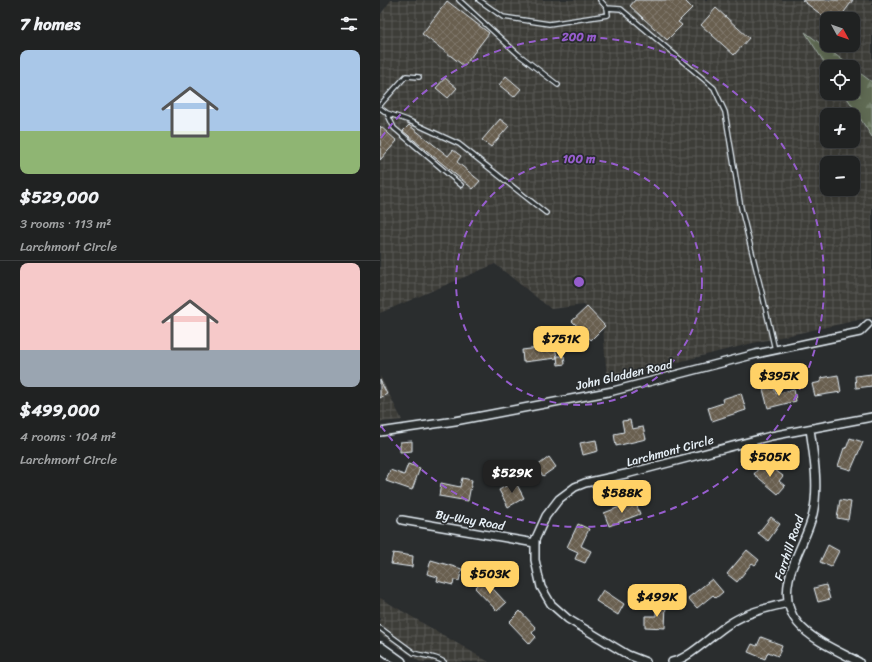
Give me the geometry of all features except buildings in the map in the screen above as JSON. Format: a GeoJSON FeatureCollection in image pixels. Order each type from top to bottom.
{"type":"FeatureCollection","features":[{"type":"Feature","properties":{"kind":"street","name":"John Gladden Road"},"geometry":{"type":"LineString","coordinates":[[380,432],[455,421],[613,391],[774,350],[860,332],[868,324]]}},
{"type":"Feature","properties":{"kind":"street","name":"Larchmont Circle"},"geometry":{"type":"LineString","coordinates":[[646,662],[628,655],[579,626],[559,612],[541,587],[535,560],[535,543],[539,531],[551,509],[566,493],[585,483],[630,473],[771,436],[872,417]]}},
{"type":"Feature","properties":{"kind":"street","name":"Farrhill Road"},"geometry":{"type":"LineString","coordinates":[[810,429],[815,464],[815,500],[810,521],[788,578],[786,589],[788,603],[796,621],[810,635],[859,662]]}},
{"type":"Feature","properties":{"kind":"street","name":"By-Way Road"},"geometry":{"type":"LineString","coordinates":[[402,520],[535,543]]}},
{"type":"Feature","properties":{"kind":"street"},"geometry":{"type":"LineString","coordinates":[[672,662],[683,660],[728,624],[740,617],[757,610],[788,603]]}},
{"type":"Feature","properties":{"kind":"street"},"geometry":{"type":"LineString","coordinates":[[380,647],[401,662]]}},
{"type":"Feature","properties":{"kind":"lane"},"geometry":{"type":"LineString","coordinates":[[459,0],[518,54],[558,85]]}},
{"type":"Feature","properties":{"kind":"lane"},"geometry":{"type":"LineString","coordinates":[[479,0],[503,17],[549,24],[608,15],[607,8],[603,1]]}},
{"type":"Feature","properties":{"kind":"lane"},"geometry":{"type":"LineString","coordinates":[[607,8],[621,9],[714,88],[725,112],[741,208],[762,293],[774,350]]}},
{"type":"Feature","properties":{"kind":"lane"},"geometry":{"type":"LineString","coordinates":[[419,77],[406,76],[380,107],[387,113],[407,120],[459,144],[546,213]]}},
{"type":"Feature","properties":{"kind":"lane"},"geometry":{"type":"LineString","coordinates":[[387,113],[394,128],[461,184]]}},
{"type":"Feature","properties":{"kind":"lane"},"geometry":{"type":"LineString","coordinates":[[380,628],[414,653],[432,656],[444,662]]}},
{"type":"Feature","properties":{"kind":"shaded area"},"geometry":{"type":"Polygon","coordinates":[[[391,0],[872,0],[872,82],[860,73],[860,60],[843,60],[832,52],[860,52],[860,12],[820,12],[820,44],[806,34],[823,60],[820,60],[820,100],[850,100],[855,108],[820,108],[820,148],[860,148],[860,116],[872,135],[872,317],[753,343],[607,380],[603,327],[584,305],[551,309],[495,264],[380,313],[380,15],[391,0]]]}},
{"type":"Feature","properties":{"kind":"shaded area"},"geometry":{"type":"Polygon","coordinates":[[[380,376],[402,420],[380,422],[380,376]]]}},
{"type":"Feature","properties":{"kind":"shaded area"},"geometry":{"type":"Polygon","coordinates":[[[380,598],[489,662],[420,662],[380,634],[380,598]]]}},
{"type":"Feature","properties":{"kind":"green space"},"geometry":{"type":"Polygon","coordinates":[[[805,32],[820,43],[820,52],[832,52],[843,60],[823,60],[805,32]]]}},
{"type":"Feature","properties":{"kind":"green space"},"geometry":{"type":"Polygon","coordinates":[[[860,73],[872,82],[872,137],[860,118],[860,108],[854,108],[848,100],[860,100],[860,73]]]}}]}
